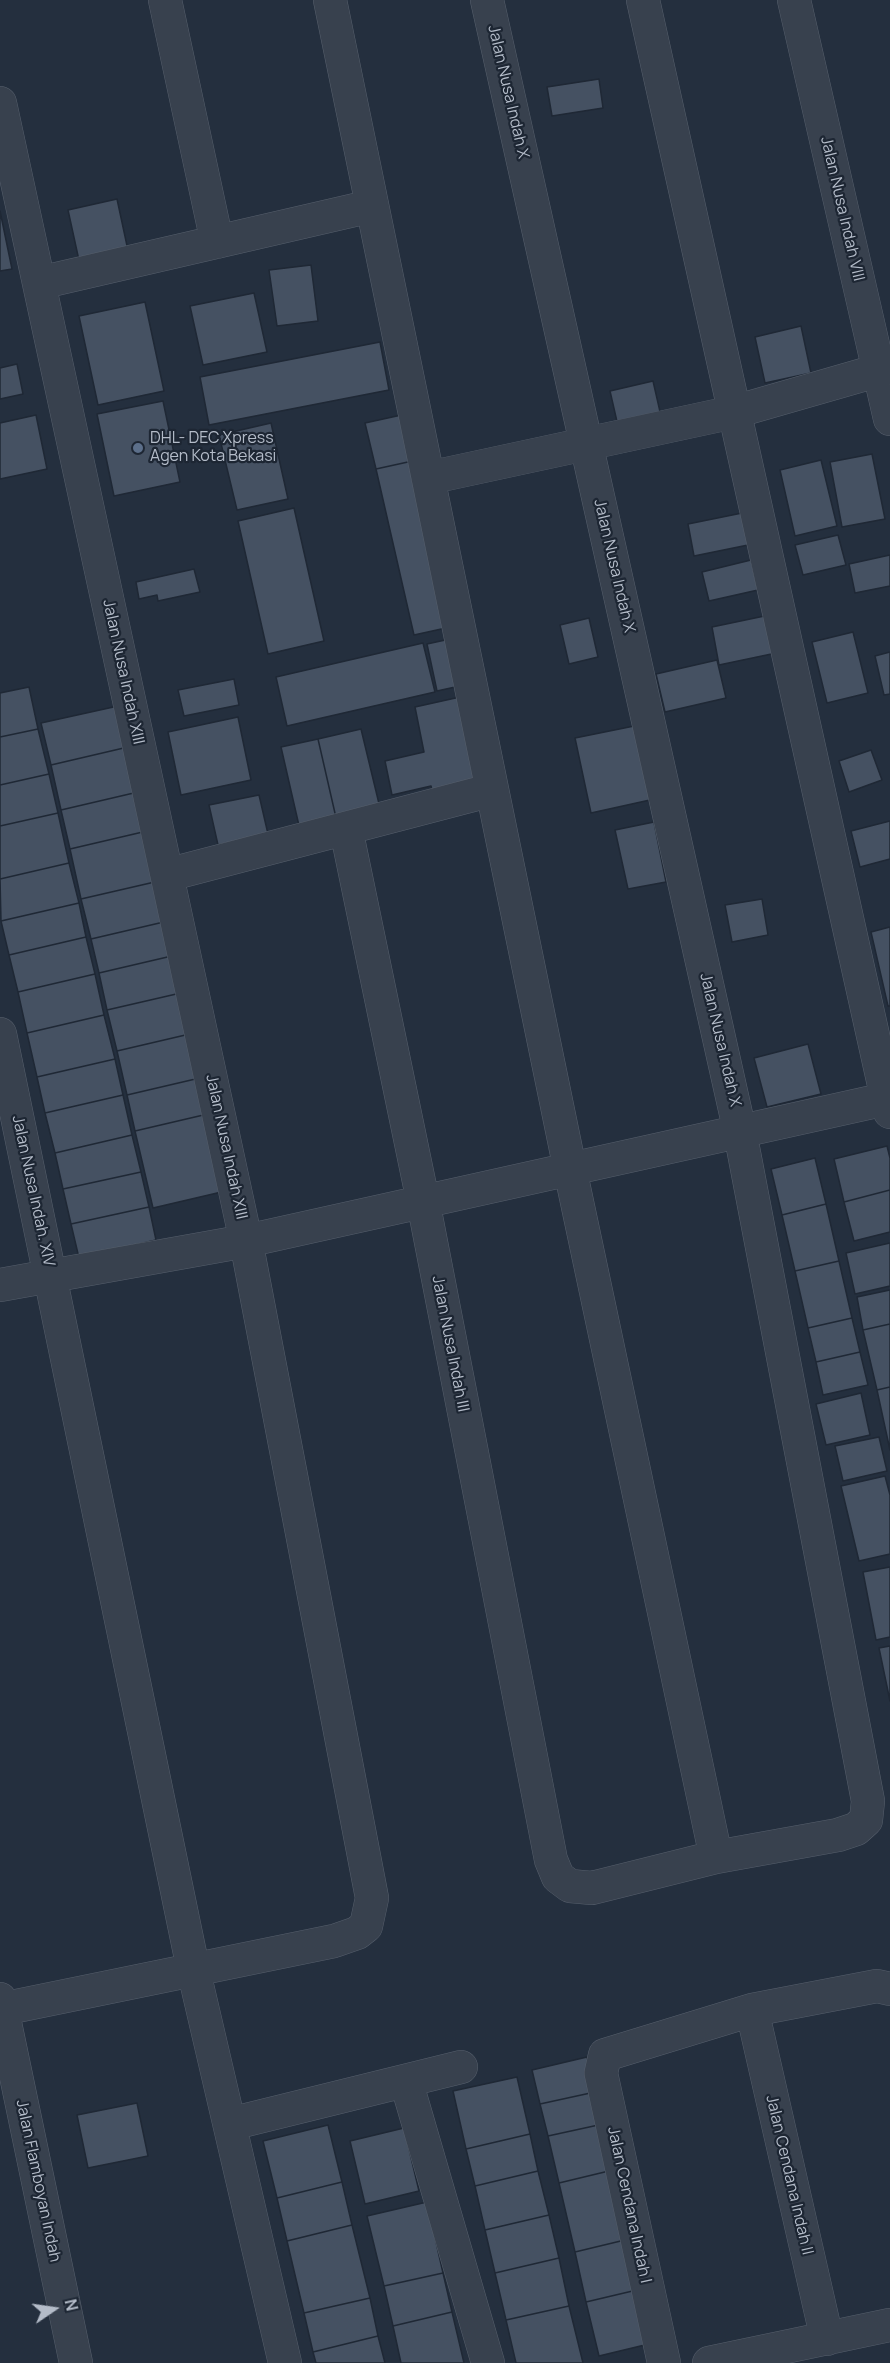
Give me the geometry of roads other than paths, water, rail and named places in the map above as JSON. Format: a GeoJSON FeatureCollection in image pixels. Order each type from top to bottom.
{"type":"FeatureCollection","features":[{"type":"Feature","properties":{"kind":"street"},"geometry":{"type":"LineString","coordinates":[[165,0],[217,242]]}},
{"type":"Feature","properties":{"kind":"street"},"geometry":{"type":"LineString","coordinates":[[330,0],[570,1169],[716,1857]]}},
{"type":"Feature","properties":{"kind":"street","name":"Jalan Nusa Indah X"},"geometry":{"type":"LineString","coordinates":[[487,0],[740,1132],[868,1801],[866,1820],[856,1829],[838,1836],[716,1857]]}},
{"type":"Feature","properties":{"kind":"street"},"geometry":{"type":"LineString","coordinates":[[0,1285],[246,1240],[740,1132],[889,1103],[643,0]]}},
{"type":"Feature","properties":{"kind":"street","name":"Jalan Nusa Indah VIII"},"geometry":{"type":"LineString","coordinates":[[794,0],[884,369],[890,419]]}},
{"type":"Feature","properties":{"kind":"street","name":"Jalan Nusa Indah XIII"},"geometry":{"type":"LineString","coordinates":[[0,103],[246,1240],[372,1898],[366,1926],[357,1934],[334,1941],[1,2004]]}},
{"type":"Feature","properties":{"kind":"street"},"geometry":{"type":"LineString","coordinates":[[39,283],[372,206]]}},
{"type":"Feature","properties":{"kind":"street"},"geometry":{"type":"LineString","coordinates":[[428,478],[734,412],[884,369]]}},
{"type":"Feature","properties":{"kind":"street"},"geometry":{"type":"LineString","coordinates":[[167,875],[492,790]]}},
{"type":"Feature","properties":{"kind":"street","name":"Jalan Nusa Indah III"},"geometry":{"type":"LineString","coordinates":[[346,829],[423,1201],[551,1860],[558,1877],[570,1886],[592,1888],[716,1857]]}},
{"type":"Feature","properties":{"kind":"street","name":"Jalan Nusa Indah. XIV"},"geometry":{"type":"LineString","coordinates":[[0,1034],[193,1968],[285,2363]]}},
{"type":"Feature","properties":{"kind":"street"},"geometry":{"type":"LineString","coordinates":[[752,2010],[884,1988]]}},
{"type":"Feature","properties":{"kind":"street","name":"Jalan Flamboyan Indah"},"geometry":{"type":"LineString","coordinates":[[1,2004],[76,2363]]}},
{"type":"Feature","properties":{"kind":"street","name":"Jalan Cendana Indah I"},"geometry":{"type":"LineString","coordinates":[[664,2363],[601,2073],[605,2055],[611,2050],[752,2010]]}},
{"type":"Feature","properties":{"kind":"street","name":"Jalan Cendana Indah II"},"geometry":{"type":"LineString","coordinates":[[752,2010],[827,2340]]}},
{"type":"Feature","properties":{"kind":"street"},"geometry":{"type":"LineString","coordinates":[[230,2124],[461,2067]]}},
{"type":"Feature","properties":{"kind":"street"},"geometry":{"type":"LineString","coordinates":[[406,2081],[488,2363]]}},
{"type":"Feature","properties":{"kind":"street"},"geometry":{"type":"LineString","coordinates":[[709,2363],[890,2325]]}},
{"type":"Feature","properties":{"kind":"place","name":"DHL- DEC Xpress Agen Kota Bekasi"},"geometry":{"type":"Point","coordinates":[138,448]}}]}
